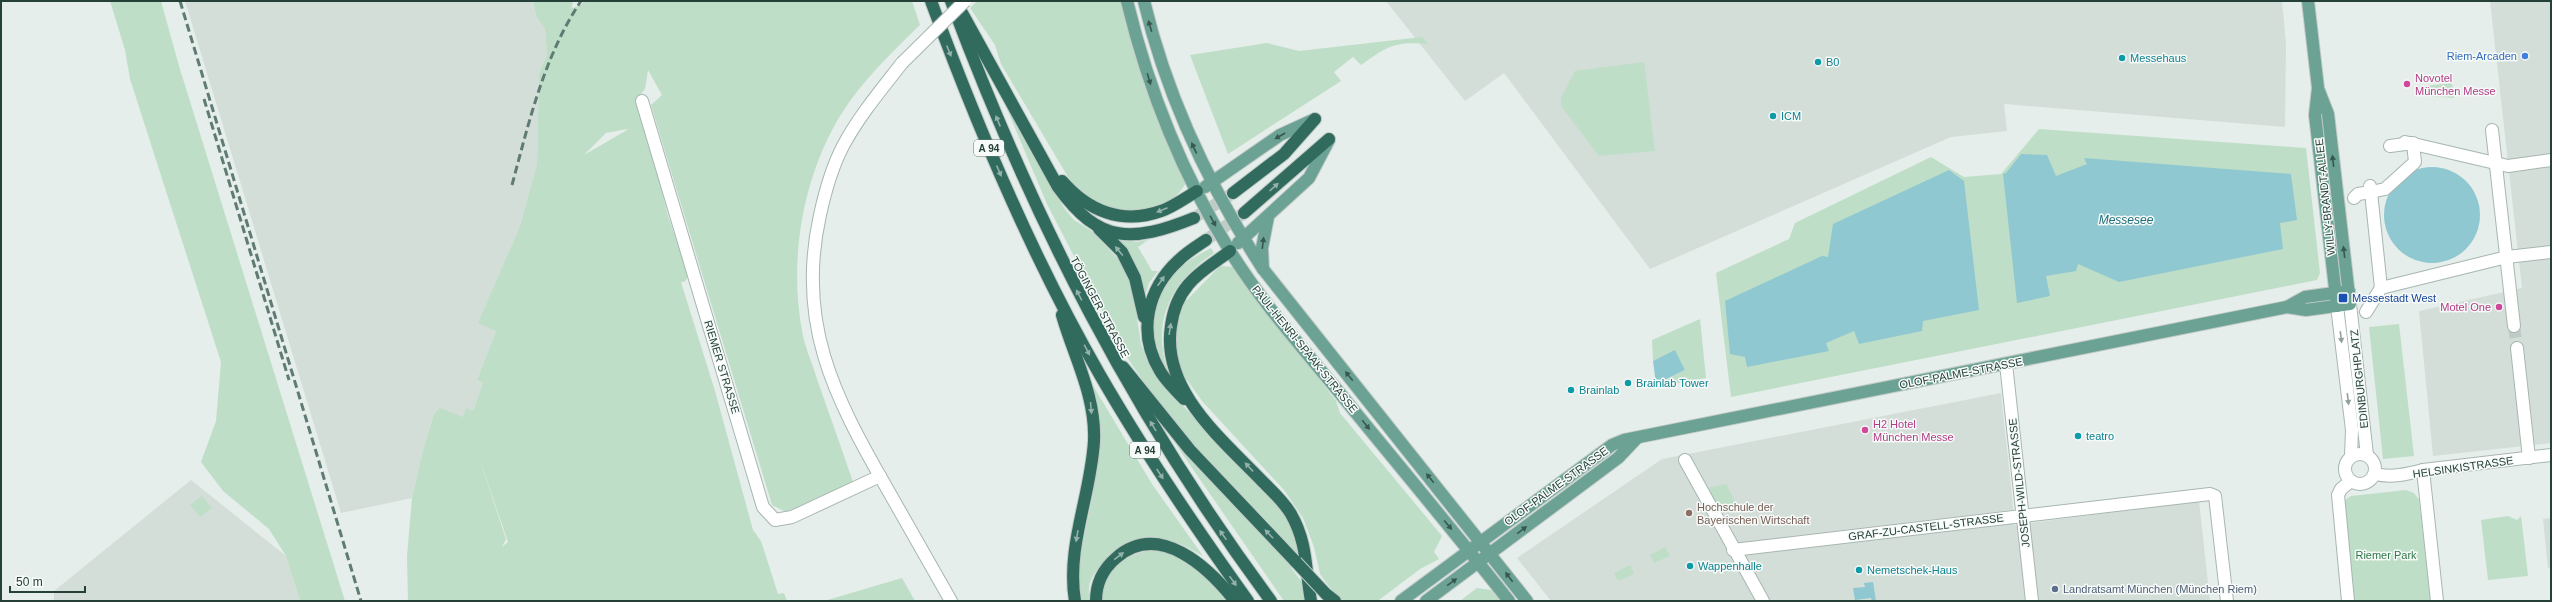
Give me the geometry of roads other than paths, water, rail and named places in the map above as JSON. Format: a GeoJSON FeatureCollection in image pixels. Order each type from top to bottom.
{"type":"FeatureCollection","features":[{"type":"Feature","properties":{"kind":"highway","name":"A 94"},"geometry":{"type":"LineString","coordinates":[[931,1],[980,128],[1020,219],[1099,373],[1137,437],[1188,517],[1248,601]]}},
{"type":"Feature","properties":{"kind":"highway","name":"TÖGINGER STRASSE"},"geometry":{"type":"LineString","coordinates":[[951,1],[1018,169],[1062,263],[1110,354],[1203,507],[1271,601]]}},
{"type":"Feature","properties":{"kind":"highway"},"geometry":{"type":"LineString","coordinates":[[955,1],[1047,168],[1074,209],[1097,227],[1122,252],[1135,278],[1149,346],[1159,371],[1290,512],[1300,532],[1307,554],[1311,601]]}},
{"type":"Feature","properties":{"kind":"highway"},"geometry":{"type":"LineString","coordinates":[[1233,193],[1284,154],[1315,119]]}},
{"type":"Feature","properties":{"kind":"highway"},"geometry":{"type":"LineString","coordinates":[[1244,213],[1329,139]]}},
{"type":"Feature","properties":{"kind":"highway"},"geometry":{"type":"LineString","coordinates":[[1047,168],[1072,192],[1096,210],[1118,217],[1141,217],[1163,211],[1196,191]]}},
{"type":"Feature","properties":{"kind":"highway"},"geometry":{"type":"LineString","coordinates":[[1097,227],[1109,232],[1144,234],[1162,231],[1194,218]]}},
{"type":"Feature","properties":{"kind":"highway"},"geometry":{"type":"LineString","coordinates":[[1146,326],[1149,307],[1159,283],[1178,260],[1206,240]]}},
{"type":"Feature","properties":{"kind":"highway"},"geometry":{"type":"LineString","coordinates":[[1200,415],[1179,382],[1170,354],[1169,335],[1172,316],[1176,303],[1188,285],[1230,251]]}},
{"type":"Feature","properties":{"kind":"highway"},"geometry":{"type":"LineString","coordinates":[[1056,290],[1066,327],[1079,359],[1090,396],[1094,440],[1088,486],[1074,558],[1075,601]]}},
{"type":"Feature","properties":{"kind":"highway"},"geometry":{"type":"LineString","coordinates":[[1110,354],[1134,378],[1190,450],[1331,599]]}},
{"type":"Feature","properties":{"kind":"highway"},"geometry":{"type":"LineString","coordinates":[[1096,601],[1099,582],[1110,564],[1127,551],[1149,545],[1170,547],[1198,561],[1220,582],[1235,601]]}},
{"type":"Feature","properties":{"kind":"main road","name":"PAUL-HENRI-SPAAK-STRASSE"},"geometry":{"type":"LineString","coordinates":[[1126,1],[1155,97],[1196,191],[1230,251],[1269,307],[1509,601]]}},
{"type":"Feature","properties":{"kind":"main road","name":"PAUL-HENRI-SPAAK-STRASSE"},"geometry":{"type":"LineString","coordinates":[[1144,1],[1171,90],[1211,183],[1263,269],[1481,541],[1527,601]]}},
{"type":"Feature","properties":{"kind":"main road","name":"WILLY-BRANDT-ALLEE"},"geometry":{"type":"LineString","coordinates":[[2308,1],[2318,88],[2315,115],[2337,306]]}},
{"type":"Feature","properties":{"kind":"main road","name":"WILLY-BRANDT-ALLEE"},"geometry":{"type":"LineString","coordinates":[[2318,88],[2328,114],[2350,304]]}},
{"type":"Feature","properties":{"kind":"main road"},"geometry":{"type":"LineString","coordinates":[[1196,191],[1211,183],[1280,135],[1315,119]]}},
{"type":"Feature","properties":{"kind":"main road"},"geometry":{"type":"LineString","coordinates":[[1230,251],[1309,178],[1329,139]]}},
{"type":"Feature","properties":{"kind":"main road"},"geometry":{"type":"LineString","coordinates":[[1263,269],[1262,248],[1268,217]]}},
{"type":"Feature","properties":{"kind":"main road","name":"OLOF-PALME-STRASSE"},"geometry":{"type":"LineString","coordinates":[[1401,601],[1612,445],[2287,307],[2305,297],[2349,291]]}},
{"type":"Feature","properties":{"kind":"main road","name":"OLOF-PALME-STRASSE"},"geometry":{"type":"LineString","coordinates":[[2287,307],[2306,310],[2350,304]]}},
{"type":"Feature","properties":{"kind":"main road"},"geometry":{"type":"LineString","coordinates":[[1311,358],[1325,347]]}},
{"type":"Feature","properties":{"kind":"main road","name":"OLOF-PALME-STRASSE"},"geometry":{"type":"LineString","coordinates":[[1426,601],[1618,458],[1636,439]]}},
{"type":"Feature","properties":{"kind":"street"},"geometry":{"type":"LineString","coordinates":[[950,601],[843,408],[826,366],[818,338],[815,310],[813,260],[822,204],[842,148],[876,95],[902,63],[965,1]]}},
{"type":"Feature","properties":{"kind":"street","name":"RIEMER STRASSE"},"geometry":{"type":"LineString","coordinates":[[642,101],[763,507],[775,520],[792,517],[880,476]]}},
{"type":"Feature","properties":{"kind":"street"},"geometry":{"type":"LineString","coordinates":[[2492,130],[2514,326]]}},
{"type":"Feature","properties":{"kind":"street"},"geometry":{"type":"LineString","coordinates":[[2389,143],[2413,143],[2508,166],[2551,160]]}},
{"type":"Feature","properties":{"kind":"street"},"geometry":{"type":"LineString","coordinates":[[2354,198],[2358,194],[2370,189],[2385,189],[2415,162],[2413,143]]}},
{"type":"Feature","properties":{"kind":"street"},"geometry":{"type":"LineString","coordinates":[[2366,312],[2381,288],[2370,189]]}},
{"type":"Feature","properties":{"kind":"street"},"geometry":{"type":"LineString","coordinates":[[2381,288],[2507,257],[2551,252]]}},
{"type":"Feature","properties":{"kind":"street","name":"EDINBURGHPLATZ"},"geometry":{"type":"LineString","coordinates":[[2350,304],[2368,455]]}},
{"type":"Feature","properties":{"kind":"street","name":"EDINBURGHPLATZ"},"geometry":{"type":"LineString","coordinates":[[2337,306],[2352,430],[2351,456]]}},
{"type":"Feature","properties":{"kind":"street"},"geometry":{"type":"LineString","coordinates":[[2517,348],[2529,458]]}},
{"type":"Feature","properties":{"kind":"street","name":"JOSEPH-WILD-STRASSE"},"geometry":{"type":"LineString","coordinates":[[2006,364],[2032,601]]}},
{"type":"Feature","properties":{"kind":"street"},"geometry":{"type":"LineString","coordinates":[[2359,453],[2368,455],[2374,461],[2375,474],[2363,484],[2351,481],[2346,476],[2345,467],[2351,456],[2359,453]]}},
{"type":"Feature","properties":{"kind":"street","name":"HELSINKISTRASSE"},"geometry":{"type":"LineString","coordinates":[[2375,474],[2390,476],[2423,470],[2551,455]]}},
{"type":"Feature","properties":{"kind":"street"},"geometry":{"type":"LineString","coordinates":[[1685,460],[1733,550],[1764,601]]}},
{"type":"Feature","properties":{"kind":"street"},"geometry":{"type":"LineString","coordinates":[[2423,470],[2437,601]]}},
{"type":"Feature","properties":{"kind":"street"},"geometry":{"type":"LineString","coordinates":[[2348,601],[2338,496],[2341,488],[2351,481]]}},
{"type":"Feature","properties":{"kind":"street","name":"GRAF-ZU-CASTELL-STRASSE"},"geometry":{"type":"LineString","coordinates":[[1733,550],[2022,514],[2210,494],[2215,496],[2227,601]]}},
{"type":"Feature","properties":{"kind":"water","name":"Messesee"},"geometry":{"type":"Polygon","coordinates":[[[2021,154],[2047,155],[2056,176],[2087,164],[2084,158],[2291,174],[2297,220],[2280,223],[2283,249],[2119,282],[2078,264],[2076,271],[2046,276],[2050,296],[2017,303],[2003,174],[2006,173],[2021,154]]]}},
{"type":"Feature","properties":{"kind":"water"},"geometry":{"type":"Polygon","coordinates":[[[2432,167],[2450,171],[2466,181],[2476,197],[2480,215],[2476,233],[2466,249],[2450,259],[2432,263],[2414,259],[2398,249],[2388,233],[2384,215],[2388,197],[2398,181],[2414,171],[2432,167]]]}},
{"type":"Feature","properties":{"kind":"water"},"geometry":{"type":"Polygon","coordinates":[[[1949,170],[1964,181],[1979,310],[1923,321],[1922,331],[1859,344],[1854,331],[1826,343],[1829,351],[1747,367],[1745,357],[1730,354],[1725,301],[1822,256],[1828,257],[1833,224],[1949,170]]]}},
{"type":"Feature","properties":{"kind":"water"},"geometry":{"type":"Polygon","coordinates":[[[1675,350],[1685,370],[1656,384],[1653,361],[1675,350]]]}},
{"type":"Feature","properties":{"kind":"water"},"geometry":{"type":"Polygon","coordinates":[[[1873,582],[1876,601],[1872,601],[1871,598],[1855,600],[1853,588],[1865,587],[1864,583],[1873,582]]]}},
{"type":"Feature","properties":{"kind":"tunnel"},"geometry":{"type":"LineString","coordinates":[[1194,218],[1230,195]]}},
{"type":"Feature","properties":{"kind":"tunnel"},"geometry":{"type":"LineString","coordinates":[[1206,240],[1244,213]]}},
{"type":"Feature","properties":{"kind":"tunnel"},"geometry":{"type":"LineString","coordinates":[[2514,326],[2517,348]]}},
{"type":"Feature","properties":{"kind":"railway"},"geometry":{"type":"LineString","coordinates":[[180,1],[361,601]]}},
{"type":"Feature","properties":{"kind":"railway"},"geometry":{"type":"LineString","coordinates":[[512,185],[547,67],[568,22],[581,1]]}},
{"type":"Feature","properties":{"kind":"railway"},"geometry":{"type":"LineString","coordinates":[[204,99],[289,380]]}},
{"type":"Feature","properties":{"kind":"place","name":"Riem-Arcaden"},"geometry":{"type":"Point","coordinates":[2525,56]}},
{"type":"Feature","properties":{"kind":"place","name":"Messehaus"},"geometry":{"type":"Point","coordinates":[2122,58]}},
{"type":"Feature","properties":{"kind":"place","name":"B0"},"geometry":{"type":"Point","coordinates":[1818,62]}},
{"type":"Feature","properties":{"kind":"place","name":"Novotel München Messe"},"geometry":{"type":"Point","coordinates":[2407,84]}},
{"type":"Feature","properties":{"kind":"place","name":"ICM"},"geometry":{"type":"Point","coordinates":[1773,116]}},
{"type":"Feature","properties":{"kind":"place","name":"Messestadt West"},"geometry":{"type":"Point","coordinates":[2343,298]}},
{"type":"Feature","properties":{"kind":"place","name":"Motel One"},"geometry":{"type":"Point","coordinates":[2499,307]}},
{"type":"Feature","properties":{"kind":"place","name":"Brainlab Tower"},"geometry":{"type":"Point","coordinates":[1628,383]}},
{"type":"Feature","properties":{"kind":"place","name":"Brainlab"},"geometry":{"type":"Point","coordinates":[1571,390]}},
{"type":"Feature","properties":{"kind":"place","name":"H2 Hotel München Messe"},"geometry":{"type":"Point","coordinates":[1865,430]}},
{"type":"Feature","properties":{"kind":"place","name":"teatro"},"geometry":{"type":"Point","coordinates":[2078,436]}},
{"type":"Feature","properties":{"kind":"place","name":"Hochschule der Bayerischen Wirtschaft"},"geometry":{"type":"Point","coordinates":[1689,513]}},
{"type":"Feature","properties":{"kind":"place","name":"Wappenhalle"},"geometry":{"type":"Point","coordinates":[1690,566]}},
{"type":"Feature","properties":{"kind":"place","name":"Nemetschek-Haus"},"geometry":{"type":"Point","coordinates":[1859,570]}},
{"type":"Feature","properties":{"kind":"place","name":"Landratsamt München (München Riem)"},"geometry":{"type":"Point","coordinates":[2055,589]}},
{"type":"Feature","properties":{"kind":"park label","name":"Riemer Park"},"geometry":{"type":"Point","coordinates":[2386,555]}}]}
